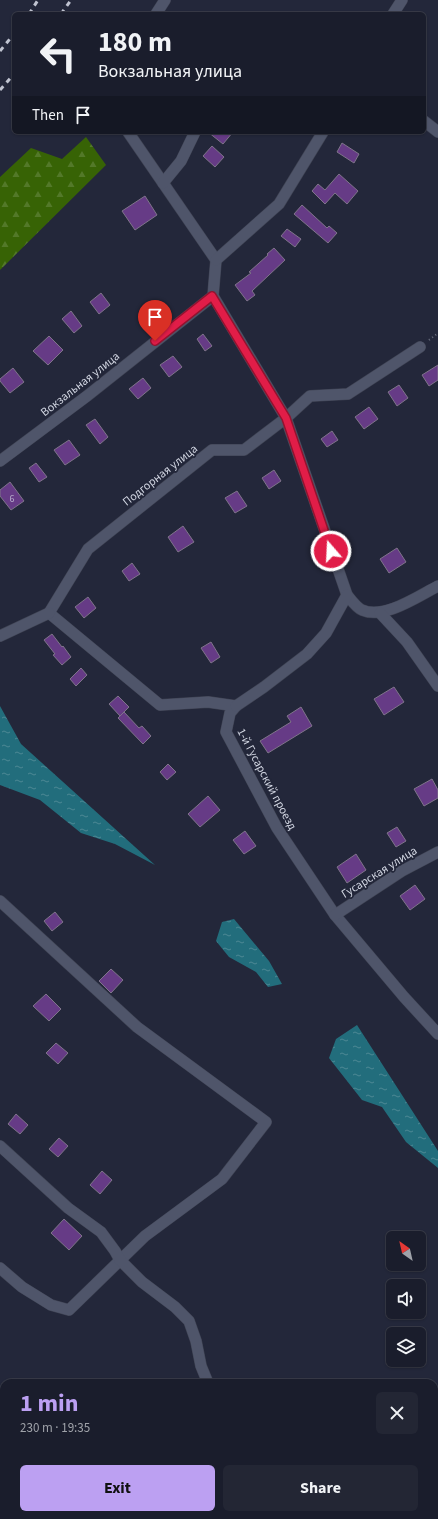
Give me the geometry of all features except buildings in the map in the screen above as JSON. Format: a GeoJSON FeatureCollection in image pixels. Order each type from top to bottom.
{"type":"FeatureCollection","features":[{"type":"Feature","properties":{"kind":"street"},"geometry":{"type":"LineString","coordinates":[[157,12],[165,0]]}},
{"type":"Feature","properties":{"kind":"street"},"geometry":{"type":"LineString","coordinates":[[394,12],[402,0]]}},
{"type":"Feature","properties":{"kind":"street"},"geometry":{"type":"LineString","coordinates":[[426,123],[438,132]]}},
{"type":"Feature","properties":{"kind":"street"},"geometry":{"type":"LineString","coordinates":[[129,134],[216,260],[212,296],[286,418],[347,595],[362,610],[380,613],[393,609],[438,586]]}},
{"type":"Feature","properties":{"kind":"street"},"geometry":{"type":"LineString","coordinates":[[163,183],[181,161],[194,134]]}},
{"type":"Feature","properties":{"kind":"street"},"geometry":{"type":"LineString","coordinates":[[216,260],[279,204],[322,134]]}},
{"type":"Feature","properties":{"kind":"street","name":"Вокзальная улица"},"geometry":{"type":"LineString","coordinates":[[0,461],[87,396],[212,296]]}},
{"type":"Feature","properties":{"kind":"street","name":"Подгорная улица"},"geometry":{"type":"LineString","coordinates":[[48,613],[88,549],[212,450],[244,450],[286,418],[310,396],[348,394],[420,348]]}},
{"type":"Feature","properties":{"kind":"street"},"geometry":{"type":"LineString","coordinates":[[0,636],[48,613],[160,705],[208,702],[236,706],[307,654],[326,633],[347,595]]}},
{"type":"Feature","properties":{"kind":"street"},"geometry":{"type":"LineString","coordinates":[[380,613],[407,642],[438,686]]}},
{"type":"Feature","properties":{"kind":"street","name":"1-й Гусарский проезд"},"geometry":{"type":"LineString","coordinates":[[236,706],[230,713],[226,732],[277,828],[335,915],[404,997],[438,1034]]}},
{"type":"Feature","properties":{"kind":"street","name":"Гусарская улица"},"geometry":{"type":"LineString","coordinates":[[335,915],[402,871],[438,852]]}},
{"type":"Feature","properties":{"kind":"street"},"geometry":{"type":"LineString","coordinates":[[0,900],[137,1027],[266,1122],[222,1179],[145,1236],[69,1310],[51,1305],[22,1288],[0,1268]]}},
{"type":"Feature","properties":{"kind":"street"},"geometry":{"type":"LineString","coordinates":[[0,1146],[68,1208],[100,1232],[115,1250],[120,1260],[142,1282],[175,1307],[189,1321],[196,1341],[201,1366],[206,1379]]}},
{"type":"Feature","properties":{"kind":"green space"},"geometry":{"type":"Polygon","coordinates":[[[86,137],[106,165],[0,270],[0,177],[31,148],[62,159],[86,137]]]}},
{"type":"Feature","properties":{"kind":"water"},"geometry":{"type":"Polygon","coordinates":[[[0,706],[21,744],[155,865],[115,844],[81,833],[40,800],[0,785],[0,706]]]}},
{"type":"Feature","properties":{"kind":"water"},"geometry":{"type":"Polygon","coordinates":[[[234,919],[269,961],[282,984],[268,987],[256,972],[229,957],[216,941],[222,922],[234,919]]]}},
{"type":"Feature","properties":{"kind":"water"},"geometry":{"type":"Polygon","coordinates":[[[357,1025],[438,1151],[438,1168],[406,1142],[382,1107],[362,1100],[329,1058],[336,1039],[357,1025]]]}},
{"type":"Feature","properties":{"kind":"railway"},"geometry":{"type":"LineString","coordinates":[[30,12],[38,0]]}},
{"type":"Feature","properties":{"kind":"railway"},"geometry":{"type":"LineString","coordinates":[[62,12],[71,0]]}},
{"type":"Feature","properties":{"kind":"railway"},"geometry":{"type":"LineString","coordinates":[[0,51],[12,36]]}},
{"type":"Feature","properties":{"kind":"railway"},"geometry":{"type":"LineString","coordinates":[[0,90],[12,76]]}},
{"type":"Feature","properties":{"kind":"route"},"geometry":{"type":"LineString","coordinates":[[155,341],[212,296],[286,418],[331,551]]}}]}
